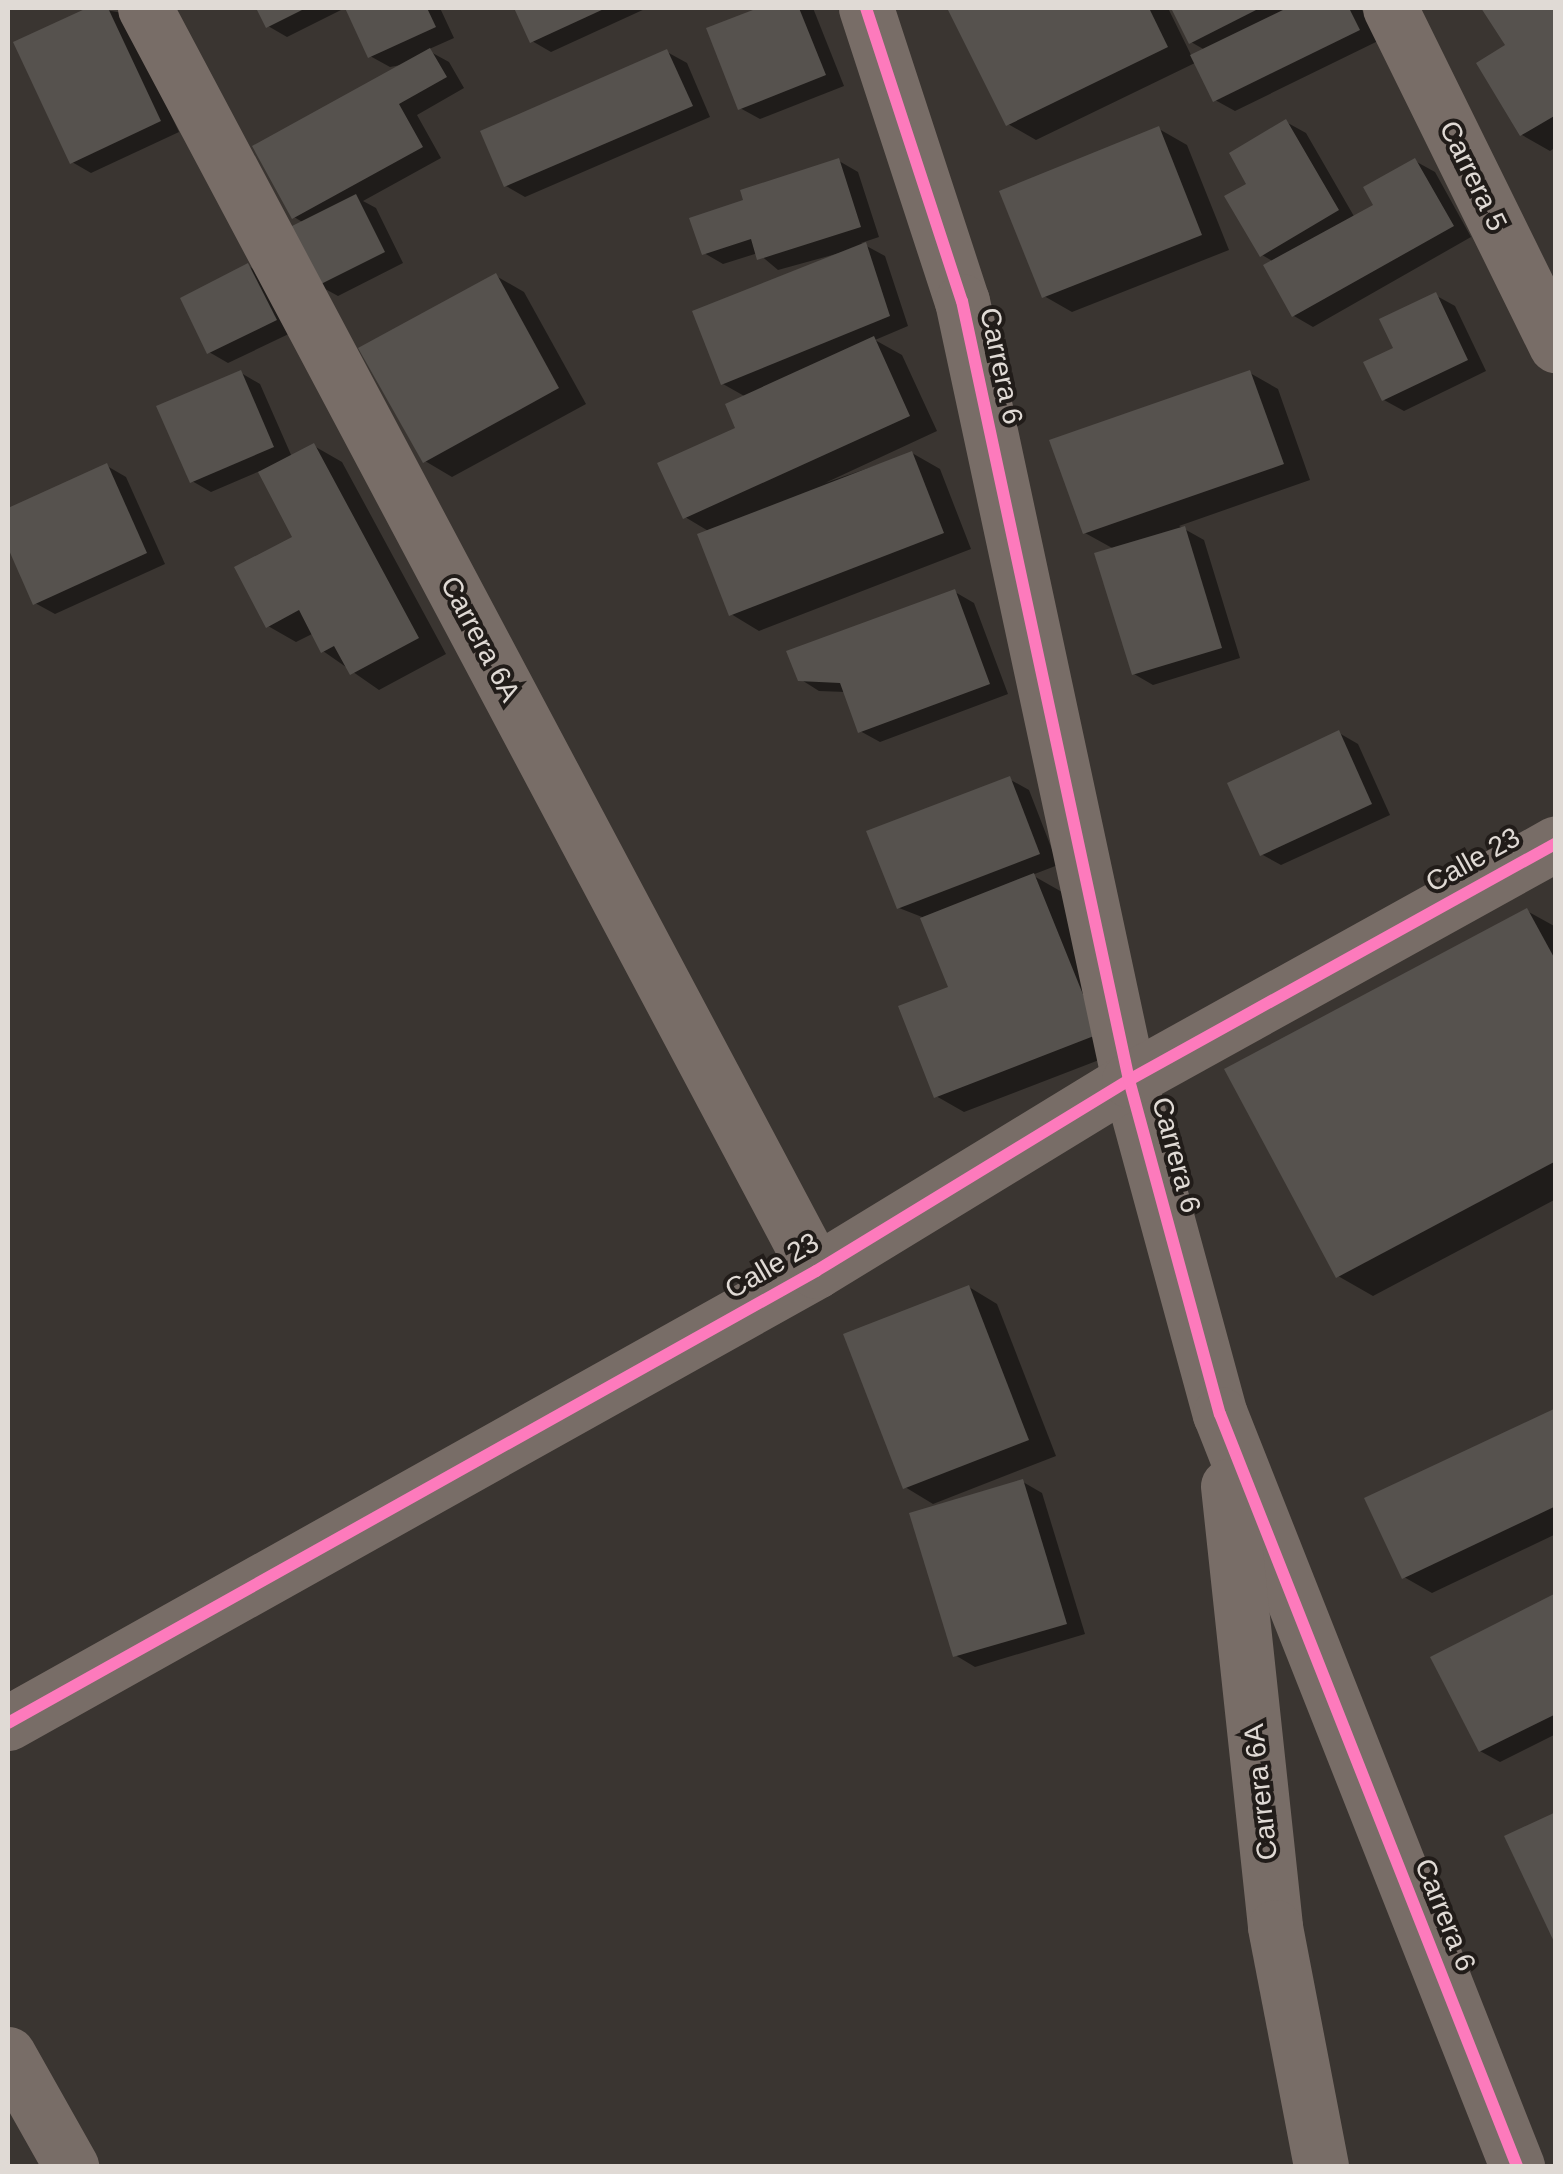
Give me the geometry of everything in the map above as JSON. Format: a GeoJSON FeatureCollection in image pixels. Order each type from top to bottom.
{"type":"FeatureCollection","features":[{"type":"Feature","properties":{"kind":"street","name":"Carrera 6A"},"geometry":{"type":"LineString","coordinates":[[145,8],[816,1271]]}},
{"type":"Feature","properties":{"kind":"street","name":"Carrera 6"},"geometry":{"type":"LineString","coordinates":[[866,8],[962,301],[1129,1080],[1220,1414],[1517,2166]]}},
{"type":"Feature","properties":{"kind":"street","name":"Carrera 5"},"geometry":{"type":"LineString","coordinates":[[1390,8],[1556,345]]}},
{"type":"Feature","properties":{"kind":"street","name":"Calle 23"},"geometry":{"type":"LineString","coordinates":[[8,1723],[816,1271],[1129,1080],[1556,843]]}},
{"type":"Feature","properties":{"kind":"street","name":"Carrera 6A"},"geometry":{"type":"LineString","coordinates":[[1220,1414],[1276,1927],[1321,2166]]}},
{"type":"Feature","properties":{"kind":"street"},"geometry":{"type":"LineString","coordinates":[[8,2054],[71,2166]]}},
{"type":"Feature","properties":{"kind":"building"},"geometry":{"type":"Polygon","coordinates":[[[87,8],[108,8],[161,121],[70,164],[13,42],[87,8]]]}},
{"type":"Feature","properties":{"kind":"building"},"geometry":{"type":"Polygon","coordinates":[[[256,8],[306,8],[266,28],[256,8]]]}},
{"type":"Feature","properties":{"kind":"building"},"geometry":{"type":"Polygon","coordinates":[[[345,8],[427,8],[436,27],[368,58],[345,8]]]}},
{"type":"Feature","properties":{"kind":"building"},"geometry":{"type":"Polygon","coordinates":[[[514,8],[606,8],[530,43],[514,8]]]}},
{"type":"Feature","properties":{"kind":"building"},"geometry":{"type":"Polygon","coordinates":[[[758,8],[799,8],[826,75],[738,110],[706,28],[758,8]]]}},
{"type":"Feature","properties":{"kind":"building"},"geometry":{"type":"Polygon","coordinates":[[[947,8],[1149,8],[1168,47],[1006,126],[947,8]]]}},
{"type":"Feature","properties":{"kind":"building"},"geometry":{"type":"Polygon","coordinates":[[[1171,8],[1260,8],[1189,44],[1171,8]]]}},
{"type":"Feature","properties":{"kind":"building"},"geometry":{"type":"Polygon","coordinates":[[[1287,8],[1349,8],[1360,30],[1213,102],[1190,55],[1287,8]]]}},
{"type":"Feature","properties":{"kind":"building"},"geometry":{"type":"Polygon","coordinates":[[[1481,8],[1556,8],[1556,115],[1520,136],[1476,63],[1505,45],[1481,8]]]}},
{"type":"Feature","properties":{"kind":"building"},"geometry":{"type":"Polygon","coordinates":[[[430,48],[447,77],[399,104],[423,147],[292,219],[252,146],[430,48]]]}},
{"type":"Feature","properties":{"kind":"building"},"geometry":{"type":"Polygon","coordinates":[[[667,49],[693,106],[504,187],[480,131],[667,49]]]}},
{"type":"Feature","properties":{"kind":"building"},"geometry":{"type":"Polygon","coordinates":[[[1286,119],[1339,210],[1260,257],[1224,196],[1246,184],[1229,153],[1286,119]]]}},
{"type":"Feature","properties":{"kind":"building"},"geometry":{"type":"Polygon","coordinates":[[[1159,126],[1202,235],[1042,298],[999,191],[1159,126]]]}},
{"type":"Feature","properties":{"kind":"building"},"geometry":{"type":"Polygon","coordinates":[[[839,158],[861,227],[757,260],[751,239],[702,255],[689,218],[743,200],[740,190],[839,158]]]}},
{"type":"Feature","properties":{"kind":"building"},"geometry":{"type":"Polygon","coordinates":[[[1415,158],[1454,226],[1292,317],[1263,265],[1373,205],[1363,187],[1415,158]]]}},
{"type":"Feature","properties":{"kind":"building"},"geometry":{"type":"Polygon","coordinates":[[[356,194],[385,252],[317,286],[288,228],[356,194]]]}},
{"type":"Feature","properties":{"kind":"building"},"geometry":{"type":"Polygon","coordinates":[[[866,242],[890,316],[721,385],[692,311],[866,242]]]}},
{"type":"Feature","properties":{"kind":"building"},"geometry":{"type":"Polygon","coordinates":[[[248,263],[277,320],[207,354],[180,298],[248,263]]]}},
{"type":"Feature","properties":{"kind":"building"},"geometry":{"type":"Polygon","coordinates":[[[496,273],[559,388],[423,463],[358,348],[496,273]]]}},
{"type":"Feature","properties":{"kind":"building"},"geometry":{"type":"Polygon","coordinates":[[[1436,292],[1468,360],[1382,401],[1363,362],[1393,348],[1379,319],[1436,292]]]}},
{"type":"Feature","properties":{"kind":"building"},"geometry":{"type":"Polygon","coordinates":[[[874,336],[910,416],[683,519],[657,463],[735,428],[725,404],[874,336]]]}},
{"type":"Feature","properties":{"kind":"building"},"geometry":{"type":"Polygon","coordinates":[[[241,370],[274,447],[190,483],[156,406],[241,370]]]}},
{"type":"Feature","properties":{"kind":"building"},"geometry":{"type":"Polygon","coordinates":[[[1250,370],[1284,464],[1083,534],[1049,440],[1250,370]]]}},
{"type":"Feature","properties":{"kind":"building"},"geometry":{"type":"Polygon","coordinates":[[[314,443],[419,638],[350,675],[334,646],[321,653],[299,610],[266,628],[234,567],[292,537],[258,472],[314,443]]]}},
{"type":"Feature","properties":{"kind":"building"},"geometry":{"type":"Polygon","coordinates":[[[912,451],[944,533],[729,616],[697,534],[912,451]]]}},
{"type":"Feature","properties":{"kind":"building"},"geometry":{"type":"Polygon","coordinates":[[[107,463],[147,553],[33,605],[8,548],[8,508],[107,463]]]}},
{"type":"Feature","properties":{"kind":"building"},"geometry":{"type":"Polygon","coordinates":[[[1185,526],[1222,648],[1132,675],[1094,553],[1185,526]]]}},
{"type":"Feature","properties":{"kind":"building"},"geometry":{"type":"Polygon","coordinates":[[[955,589],[990,684],[858,733],[840,683],[798,681],[786,651],[955,589]]]}},
{"type":"Feature","properties":{"kind":"building"},"geometry":{"type":"Polygon","coordinates":[[[1339,730],[1372,804],[1260,856],[1227,783],[1339,730]]]}},
{"type":"Feature","properties":{"kind":"building"},"geometry":{"type":"Polygon","coordinates":[[[1010,776],[1040,854],[897,909],[866,831],[1010,776]]]}},
{"type":"Feature","properties":{"kind":"building"},"geometry":{"type":"Polygon","coordinates":[[[1034,873],[1099,1034],[934,1098],[898,1006],[948,987],[920,918],[1034,873]]]}},
{"type":"Feature","properties":{"kind":"building"},"geometry":{"type":"Polygon","coordinates":[[[1527,908],[1556,961],[1556,1161],[1336,1278],[1224,1069],[1527,908]]]}},
{"type":"Feature","properties":{"kind":"building"},"geometry":{"type":"Polygon","coordinates":[[[969,1285],[1029,1440],[903,1489],[843,1334],[969,1285]]]}},
{"type":"Feature","properties":{"kind":"building"},"geometry":{"type":"Polygon","coordinates":[[[1556,1408],[1556,1506],[1402,1579],[1364,1498],[1556,1408]]]}},
{"type":"Feature","properties":{"kind":"building"},"geometry":{"type":"Polygon","coordinates":[[[1023,1479],[1067,1624],[953,1657],[909,1513],[1023,1479]]]}},
{"type":"Feature","properties":{"kind":"building"},"geometry":{"type":"Polygon","coordinates":[[[1556,1593],[1556,1714],[1479,1752],[1430,1657],[1556,1593]]]}},
{"type":"Feature","properties":{"kind":"building"},"geometry":{"type":"Polygon","coordinates":[[[1556,1812],[1556,1946],[1504,1836],[1556,1812]]]}},
{"type":"Feature","properties":{"kind":"cycle path"},"geometry":{"type":"LineString","coordinates":[[866,8],[962,301],[1129,1080],[1220,1414],[1517,2166]]}},
{"type":"Feature","properties":{"kind":"cycle path"},"geometry":{"type":"LineString","coordinates":[[8,1723],[816,1271],[1129,1080],[1556,843]]}}]}
